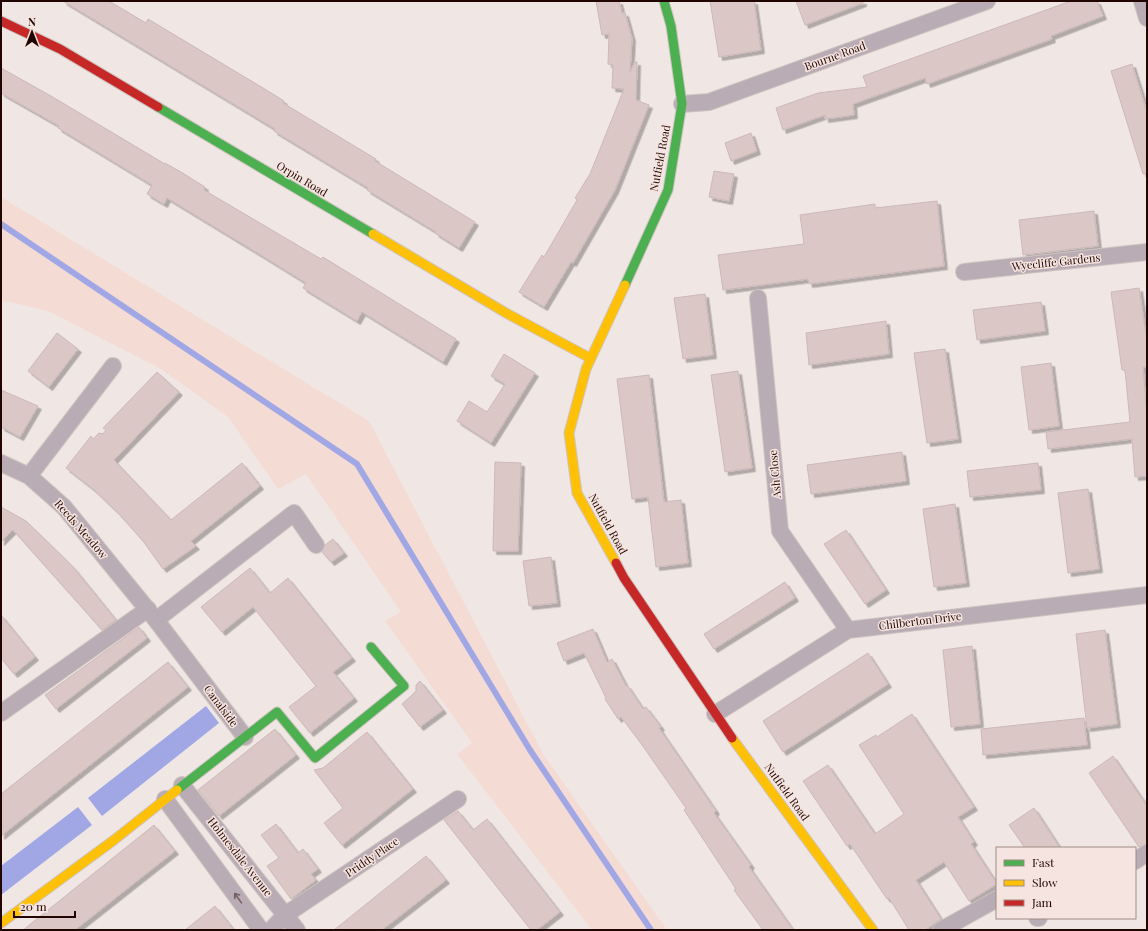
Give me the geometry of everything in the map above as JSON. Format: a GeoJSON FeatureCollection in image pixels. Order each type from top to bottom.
{"type":"FeatureCollection","features":[{"type":"Feature","properties":{"kind":"street","name":"Nutfield Road"},"geometry":{"type":"LineString","coordinates":[[664,1],[672,26],[682,104],[668,190],[590,358],[570,433],[576,493],[624,578],[715,714],[873,930]]}},
{"type":"Feature","properties":{"kind":"street","name":"Bourne Road"},"geometry":{"type":"LineString","coordinates":[[682,104],[709,102],[987,1]]}},
{"type":"Feature","properties":{"kind":"street"},"geometry":{"type":"LineString","coordinates":[[1142,1],[1147,18]]}},
{"type":"Feature","properties":{"kind":"street","name":"Orpin Road"},"geometry":{"type":"LineString","coordinates":[[1,21],[60,49],[506,314],[590,358]]}},
{"type":"Feature","properties":{"kind":"street","name":"Wyecliffe Gardens"},"geometry":{"type":"LineString","coordinates":[[964,272],[1147,252]]}},
{"type":"Feature","properties":{"kind":"street","name":"Ash Close"},"geometry":{"type":"LineString","coordinates":[[758,298],[780,531],[848,630]]}},
{"type":"Feature","properties":{"kind":"street"},"geometry":{"type":"LineString","coordinates":[[29,476],[113,366]]}},
{"type":"Feature","properties":{"kind":"street","name":"Reeds Meadow"},"geometry":{"type":"LineString","coordinates":[[1,463],[29,476],[64,508],[152,614]]}},
{"type":"Feature","properties":{"kind":"street"},"geometry":{"type":"LineString","coordinates":[[3,708],[152,614],[294,513],[316,545]]}},
{"type":"Feature","properties":{"kind":"street","name":"Chilberton Drive"},"geometry":{"type":"LineString","coordinates":[[715,714],[848,630],[1147,595]]}},
{"type":"Feature","properties":{"kind":"street","name":"Canalside"},"geometry":{"type":"LineString","coordinates":[[1,923],[114,840],[244,737],[152,614]]}},
{"type":"Feature","properties":{"kind":"street"},"geometry":{"type":"LineString","coordinates":[[244,737],[277,712],[316,758],[404,686],[371,647]]}},
{"type":"Feature","properties":{"kind":"street","name":"Holmesdale Avenue"},"geometry":{"type":"LineString","coordinates":[[182,785],[297,930]]}},
{"type":"Feature","properties":{"kind":"street"},"geometry":{"type":"LineString","coordinates":[[165,799],[261,930]]}},
{"type":"Feature","properties":{"kind":"street","name":"Priddy Place"},"geometry":{"type":"LineString","coordinates":[[271,930],[286,915],[458,799]]}},
{"type":"Feature","properties":{"kind":"street"},"geometry":{"type":"LineString","coordinates":[[1136,860],[1147,853]]}},
{"type":"Feature","properties":{"kind":"street"},"geometry":{"type":"LineString","coordinates":[[941,930],[996,900]]}},
{"type":"Feature","properties":{"kind":"shaded area"},"geometry":{"type":"Polygon","coordinates":[[[1,197],[369,421],[543,754],[667,930],[592,930],[457,754],[472,743],[385,621],[401,612],[306,474],[278,489],[228,417],[161,369],[48,311],[1,300],[1,197]]]}},
{"type":"Feature","properties":{"kind":"water"},"geometry":{"type":"Polygon","coordinates":[[[206,706],[219,723],[102,816],[88,798],[206,706]]]}},
{"type":"Feature","properties":{"kind":"water"},"geometry":{"type":"Polygon","coordinates":[[[78,807],[92,825],[1,895],[1,866],[78,807]]]}},
{"type":"Feature","properties":{"kind":"building"},"geometry":{"type":"Polygon","coordinates":[[[63,1],[109,1],[146,23],[148,19],[268,91],[284,101],[283,103],[376,159],[375,161],[475,222],[459,248],[435,233],[436,232],[367,190],[368,188],[274,131],[275,129],[63,1]]]}},
{"type":"Feature","properties":{"kind":"building"},"geometry":{"type":"Polygon","coordinates":[[[596,1],[619,1],[622,13],[625,13],[632,38],[630,72],[635,62],[637,62],[636,100],[649,105],[615,190],[573,263],[571,262],[544,307],[519,292],[542,255],[544,257],[577,200],[575,198],[590,174],[624,89],[612,88],[613,65],[608,64],[609,34],[602,35],[596,1]]]}},
{"type":"Feature","properties":{"kind":"building"},"geometry":{"type":"Polygon","coordinates":[[[710,1],[754,1],[761,50],[719,57],[710,1]]]}},
{"type":"Feature","properties":{"kind":"building"},"geometry":{"type":"Polygon","coordinates":[[[796,1],[863,1],[863,3],[805,25],[796,1]]]}},
{"type":"Feature","properties":{"kind":"building"},"geometry":{"type":"Polygon","coordinates":[[[1071,1],[1097,1],[1103,16],[1051,36],[1052,39],[927,84],[925,78],[853,104],[854,115],[825,119],[825,115],[783,130],[776,108],[818,93],[867,87],[863,76],[1071,1]]]}},
{"type":"Feature","properties":{"kind":"building"},"geometry":{"type":"Polygon","coordinates":[[[1132,64],[1147,112],[1147,174],[1143,174],[1111,71],[1132,64]]]}},
{"type":"Feature","properties":{"kind":"building"},"geometry":{"type":"Polygon","coordinates":[[[1,68],[181,172],[205,187],[204,190],[321,259],[323,257],[456,339],[443,362],[362,312],[357,321],[303,288],[306,283],[167,198],[164,204],[147,194],[152,185],[58,128],[59,126],[1,93],[1,68]]]}},
{"type":"Feature","properties":{"kind":"building"},"geometry":{"type":"Polygon","coordinates":[[[751,133],[757,151],[731,161],[725,143],[751,133]]]}},
{"type":"Feature","properties":{"kind":"building"},"geometry":{"type":"Polygon","coordinates":[[[714,171],[734,174],[729,201],[709,197],[714,171]]]}},
{"type":"Feature","properties":{"kind":"building"},"geometry":{"type":"Polygon","coordinates":[[[937,201],[944,266],[809,284],[808,279],[723,290],[718,255],[804,244],[800,215],[875,204],[875,208],[937,201]]]}},
{"type":"Feature","properties":{"kind":"building"},"geometry":{"type":"Polygon","coordinates":[[[1094,211],[1098,246],[1023,255],[1019,220],[1094,211]]]}},
{"type":"Feature","properties":{"kind":"building"},"geometry":{"type":"Polygon","coordinates":[[[1139,288],[1147,341],[1147,367],[1143,367],[1147,417],[1147,476],[1135,477],[1132,439],[1048,449],[1046,432],[1130,422],[1125,370],[1122,370],[1111,292],[1139,288]]]}},
{"type":"Feature","properties":{"kind":"building"},"geometry":{"type":"Polygon","coordinates":[[[705,294],[713,355],[683,359],[674,298],[705,294]]]}},
{"type":"Feature","properties":{"kind":"building"},"geometry":{"type":"Polygon","coordinates":[[[1041,302],[1045,331],[977,340],[973,310],[1041,302]]]}},
{"type":"Feature","properties":{"kind":"building"},"geometry":{"type":"Polygon","coordinates":[[[886,321],[889,354],[809,365],[806,333],[886,321]]]}},
{"type":"Feature","properties":{"kind":"building"},"geometry":{"type":"Polygon","coordinates":[[[57,333],[78,349],[49,387],[28,371],[57,333]]]}},
{"type":"Feature","properties":{"kind":"building"},"geometry":{"type":"Polygon","coordinates":[[[945,349],[958,439],[927,443],[914,353],[945,349]]]}},
{"type":"Feature","properties":{"kind":"building"},"geometry":{"type":"Polygon","coordinates":[[[504,354],[535,373],[491,443],[457,421],[469,401],[487,412],[505,384],[491,376],[504,354]]]}},
{"type":"Feature","properties":{"kind":"building"},"geometry":{"type":"Polygon","coordinates":[[[1051,363],[1059,426],[1029,430],[1021,367],[1051,363]]]}},
{"type":"Feature","properties":{"kind":"building"},"geometry":{"type":"Polygon","coordinates":[[[738,371],[752,468],[725,472],[711,375],[738,371]]]}},
{"type":"Feature","properties":{"kind":"building"},"geometry":{"type":"Polygon","coordinates":[[[157,372],[179,392],[114,460],[171,520],[242,463],[260,486],[191,541],[196,546],[163,569],[143,541],[119,514],[93,489],[66,468],[91,436],[93,439],[99,433],[103,434],[106,430],[103,428],[157,372]]]}},
{"type":"Feature","properties":{"kind":"building"},"geometry":{"type":"Polygon","coordinates":[[[649,375],[664,502],[681,500],[688,563],[656,567],[648,497],[632,499],[617,379],[649,375]]]}},
{"type":"Feature","properties":{"kind":"building"},"geometry":{"type":"Polygon","coordinates":[[[1,390],[38,406],[20,437],[1,427],[1,390]]]}},
{"type":"Feature","properties":{"kind":"building"},"geometry":{"type":"Polygon","coordinates":[[[902,452],[906,481],[811,494],[807,465],[902,452]]]}},
{"type":"Feature","properties":{"kind":"building"},"geometry":{"type":"Polygon","coordinates":[[[495,462],[521,463],[518,551],[493,551],[495,462]]]}},
{"type":"Feature","properties":{"kind":"building"},"geometry":{"type":"Polygon","coordinates":[[[1038,463],[1041,490],[970,497],[967,471],[1038,463]]]}},
{"type":"Feature","properties":{"kind":"building"},"geometry":{"type":"Polygon","coordinates":[[[1088,489],[1099,569],[1068,573],[1058,493],[1088,489]]]}},
{"type":"Feature","properties":{"kind":"building"},"geometry":{"type":"Polygon","coordinates":[[[955,504],[966,583],[934,587],[923,509],[955,504]]]}},
{"type":"Feature","properties":{"kind":"building"},"geometry":{"type":"Polygon","coordinates":[[[1,507],[26,521],[73,567],[116,620],[102,630],[13,530],[1,542],[1,507]]]}},
{"type":"Feature","properties":{"kind":"building"},"geometry":{"type":"Polygon","coordinates":[[[846,530],[886,590],[865,604],[824,544],[846,530]]]}},
{"type":"Feature","properties":{"kind":"building"},"geometry":{"type":"Polygon","coordinates":[[[333,539],[344,553],[331,562],[322,552],[325,545],[333,539]]]}},
{"type":"Feature","properties":{"kind":"building"},"geometry":{"type":"Polygon","coordinates":[[[551,557],[557,603],[529,606],[523,561],[551,557]]]}},
{"type":"Feature","properties":{"kind":"building"},"geometry":{"type":"Polygon","coordinates":[[[250,568],[270,593],[288,578],[352,658],[333,672],[354,698],[310,733],[289,707],[316,686],[253,607],[222,632],[201,607],[250,568]]]}},
{"type":"Feature","properties":{"kind":"building"},"geometry":{"type":"Polygon","coordinates":[[[785,582],[795,598],[714,649],[704,634],[785,582]]]}},
{"type":"Feature","properties":{"kind":"building"},"geometry":{"type":"Polygon","coordinates":[[[1,615],[35,657],[14,674],[1,658],[1,615]]]}},
{"type":"Feature","properties":{"kind":"building"},"geometry":{"type":"Polygon","coordinates":[[[139,627],[147,638],[56,709],[45,695],[139,627]]]}},
{"type":"Feature","properties":{"kind":"building"},"geometry":{"type":"Polygon","coordinates":[[[593,629],[607,662],[612,659],[626,686],[627,685],[643,709],[646,707],[661,727],[659,728],[716,811],[714,813],[751,865],[749,867],[793,930],[763,930],[734,890],[736,889],[684,810],[686,808],[640,742],[621,717],[618,719],[605,699],[606,698],[584,653],[564,661],[557,643],[593,629]]]}},
{"type":"Feature","properties":{"kind":"building"},"geometry":{"type":"Polygon","coordinates":[[[1105,630],[1117,724],[1087,728],[1076,634],[1105,630]]]}},
{"type":"Feature","properties":{"kind":"building"},"geometry":{"type":"Polygon","coordinates":[[[972,646],[980,724],[951,727],[943,650],[972,646]]]}},
{"type":"Feature","properties":{"kind":"building"},"geometry":{"type":"Polygon","coordinates":[[[868,653],[888,684],[783,752],[763,721],[868,653]]]}},
{"type":"Feature","properties":{"kind":"building"},"geometry":{"type":"Polygon","coordinates":[[[168,662],[188,687],[1,836],[1,794],[168,662]]]}},
{"type":"Feature","properties":{"kind":"building"},"geometry":{"type":"Polygon","coordinates":[[[420,681],[443,710],[420,727],[402,704],[416,691],[416,685],[420,681]]]}},
{"type":"Feature","properties":{"kind":"building"},"geometry":{"type":"Polygon","coordinates":[[[912,714],[974,807],[958,817],[974,842],[971,844],[996,882],[996,885],[969,901],[944,862],[916,880],[941,919],[925,930],[909,930],[889,898],[887,899],[850,844],[847,846],[803,781],[828,765],[875,834],[904,814],[859,745],[876,735],[877,737],[912,714]]]}},
{"type":"Feature","properties":{"kind":"building"},"geometry":{"type":"Polygon","coordinates":[[[1084,718],[1087,745],[983,755],[981,729],[1084,718]]]}},
{"type":"Feature","properties":{"kind":"building"},"geometry":{"type":"Polygon","coordinates":[[[275,729],[296,755],[219,816],[198,790],[275,729]]]}},
{"type":"Feature","properties":{"kind":"building"},"geometry":{"type":"Polygon","coordinates":[[[367,732],[413,789],[342,845],[324,823],[343,808],[314,770],[323,768],[367,732]]]}},
{"type":"Feature","properties":{"kind":"building"},"geometry":{"type":"Polygon","coordinates":[[[1113,756],[1147,806],[1147,844],[1139,847],[1089,773],[1113,756]]]}},
{"type":"Feature","properties":{"kind":"building"},"geometry":{"type":"Polygon","coordinates":[[[1034,808],[1059,847],[1024,847],[1009,825],[1034,808]]]}},
{"type":"Feature","properties":{"kind":"building"},"geometry":{"type":"Polygon","coordinates":[[[458,811],[473,830],[487,819],[560,912],[537,930],[531,930],[444,820],[458,811]]]}},
{"type":"Feature","properties":{"kind":"building"},"geometry":{"type":"Polygon","coordinates":[[[276,824],[298,853],[303,849],[318,869],[311,874],[316,880],[291,899],[267,866],[279,858],[261,835],[276,824]]]}},
{"type":"Feature","properties":{"kind":"building"},"geometry":{"type":"Polygon","coordinates":[[[154,825],[175,851],[75,930],[23,930],[154,825]]]}},
{"type":"Feature","properties":{"kind":"building"},"geometry":{"type":"Polygon","coordinates":[[[426,856],[446,880],[382,930],[334,930],[426,856]]]}},
{"type":"Feature","properties":{"kind":"building"},"geometry":{"type":"Polygon","coordinates":[[[215,906],[234,930],[185,930],[215,906]]]}},
{"type":"Feature","properties":{"kind":"waterway"},"geometry":{"type":"LineString","coordinates":[[1,224],[357,464],[530,750],[651,930]]}},
{"type":"Feature","properties":{"kind":"traffic: fast"},"geometry":{"type":"LineString","coordinates":[[625,285],[668,190],[682,104],[671,26],[664,1]]}},
{"type":"Feature","properties":{"kind":"traffic: fast"},"geometry":{"type":"LineString","coordinates":[[158,107],[373,234]]}},
{"type":"Feature","properties":{"kind":"traffic: fast"},"geometry":{"type":"LineString","coordinates":[[177,790],[277,712],[315,758],[404,686],[371,647]]}},
{"type":"Feature","properties":{"kind":"traffic: slow"},"geometry":{"type":"LineString","coordinates":[[373,234],[506,313],[590,358]]}},
{"type":"Feature","properties":{"kind":"traffic: slow"},"geometry":{"type":"LineString","coordinates":[[616,563],[577,493],[569,433],[586,369],[625,285]]}},
{"type":"Feature","properties":{"kind":"traffic: slow"},"geometry":{"type":"LineString","coordinates":[[732,738],[873,930]]}},
{"type":"Feature","properties":{"kind":"traffic: slow"},"geometry":{"type":"LineString","coordinates":[[1,923],[114,840],[177,790]]}},
{"type":"Feature","properties":{"kind":"traffic: jam"},"geometry":{"type":"LineString","coordinates":[[1,21],[60,49],[158,107]]}},
{"type":"Feature","properties":{"kind":"traffic: jam"},"geometry":{"type":"LineString","coordinates":[[616,563],[624,578],[732,738]]}}]}
